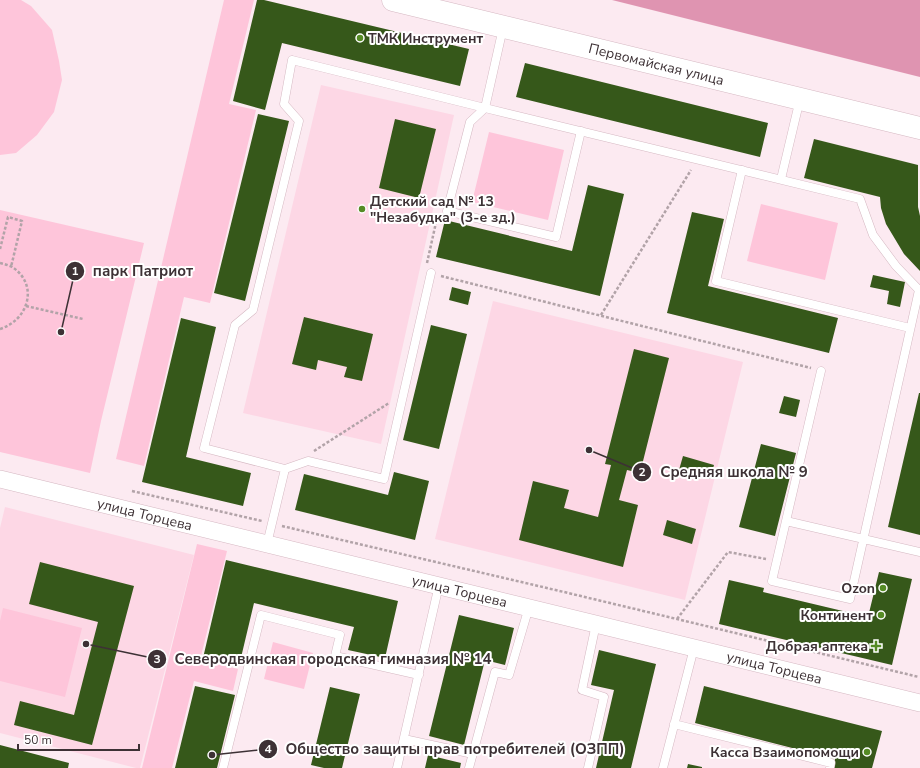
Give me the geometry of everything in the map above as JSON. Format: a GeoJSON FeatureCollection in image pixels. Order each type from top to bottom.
{"type":"FeatureCollection","features":[{"type":"Feature","properties":{"kind":"street","name":"Первомайская улица"},"geometry":{"type":"LineString","coordinates":[[393,0],[920,128]]}},
{"type":"Feature","properties":{"kind":"street","name":"улица Торцева"},"geometry":{"type":"LineString","coordinates":[[0,479],[920,703]]}},
{"type":"Feature","properties":{"kind":"lane"},"geometry":{"type":"LineString","coordinates":[[504,26],[485,108],[470,122],[447,211],[556,237],[581,131]]}},
{"type":"Feature","properties":{"kind":"lane"},"geometry":{"type":"LineString","coordinates":[[431,273],[384,479],[308,461],[285,469],[204,448],[235,325],[253,310],[300,121],[284,104],[292,60],[860,199],[873,235],[896,266],[919,290],[850,599],[772,581],[821,371]]}},
{"type":"Feature","properties":{"kind":"lane"},"geometry":{"type":"LineString","coordinates":[[781,179],[800,98]]}},
{"type":"Feature","properties":{"kind":"lane"},"geometry":{"type":"LineString","coordinates":[[742,170],[716,281],[910,328]]}},
{"type":"Feature","properties":{"kind":"lane"},"geometry":{"type":"LineString","coordinates":[[267,544],[285,469]]}},
{"type":"Feature","properties":{"kind":"lane"},"geometry":{"type":"LineString","coordinates":[[786,521],[920,552]]}},
{"type":"Feature","properties":{"kind":"lane"},"geometry":{"type":"LineString","coordinates":[[397,768],[439,585]]}},
{"type":"Feature","properties":{"kind":"lane"},"geometry":{"type":"LineString","coordinates":[[469,768],[495,672],[509,675],[529,607]]}},
{"type":"Feature","properties":{"kind":"lane"},"geometry":{"type":"LineString","coordinates":[[223,768],[260,615],[340,635],[335,656],[418,675]]}},
{"type":"Feature","properties":{"kind":"lane"},"geometry":{"type":"LineString","coordinates":[[588,768],[604,696],[582,690],[596,624]]}},
{"type":"Feature","properties":{"kind":"lane"},"geometry":{"type":"LineString","coordinates":[[663,768],[694,648]]}},
{"type":"Feature","properties":{"kind":"lane"},"geometry":{"type":"LineString","coordinates":[[674,724],[832,763],[830,768]]}},
{"type":"Feature","properties":{"kind":"lane"},"geometry":{"type":"LineString","coordinates":[[404,739],[473,754]]}},
{"type":"Feature","properties":{"kind":"path"},"geometry":{"type":"LineString","coordinates":[[601,316],[698,160]]}},
{"type":"Feature","properties":{"kind":"path"},"geometry":{"type":"LineString","coordinates":[[447,211],[436,219],[426,262],[431,273],[821,371]]}},
{"type":"Feature","properties":{"kind":"path"},"geometry":{"type":"LineString","coordinates":[[0,249],[8,217],[22,220],[11,266]]}},
{"type":"Feature","properties":{"kind":"path"},"geometry":{"type":"LineString","coordinates":[[0,263],[11,266],[18,272],[25,284],[28,297],[26,306],[16,321],[0,329]]}},
{"type":"Feature","properties":{"kind":"path"},"geometry":{"type":"LineString","coordinates":[[26,306],[83,319]]}},
{"type":"Feature","properties":{"kind":"path"},"geometry":{"type":"LineString","coordinates":[[311,452],[403,395]]}},
{"type":"Feature","properties":{"kind":"path"},"geometry":{"type":"LineString","coordinates":[[132,491],[919,677]]}},
{"type":"Feature","properties":{"kind":"path"},"geometry":{"type":"LineString","coordinates":[[677,619],[728,552],[777,561]]}},
{"type":"Feature","properties":{"kind":"shaded area"},"geometry":{"type":"Polygon","coordinates":[[[0,0],[21,0],[31,6],[52,30],[62,80],[54,112],[37,135],[16,153],[0,155],[0,0]]]}},
{"type":"Feature","properties":{"kind":"shaded area"},"geometry":{"type":"Polygon","coordinates":[[[224,0],[254,0],[229,104],[256,110],[210,303],[184,297],[144,466],[116,459],[224,0]]]}},
{"type":"Feature","properties":{"kind":"shaded area"},"geometry":{"type":"Polygon","coordinates":[[[612,0],[920,0],[920,77],[612,0]]]}},
{"type":"Feature","properties":{"kind":"shaded area","name":"Детский сад № 13 \"Незабудка\" (3-е зд.)"},"geometry":{"type":"Polygon","coordinates":[[[321,85],[454,115],[381,444],[243,413],[321,85]]]}},
{"type":"Feature","properties":{"kind":"shaded area"},"geometry":{"type":"Polygon","coordinates":[[[489,132],[564,150],[548,220],[472,202],[489,132]]]}},
{"type":"Feature","properties":{"kind":"shaded area"},"geometry":{"type":"Polygon","coordinates":[[[761,204],[838,223],[825,280],[747,261],[761,204]]]}},
{"type":"Feature","properties":{"kind":"shaded area"},"geometry":{"type":"Polygon","coordinates":[[[0,210],[144,243],[90,473],[0,452],[0,210]]]}},
{"type":"Feature","properties":{"kind":"shaded area"},"geometry":{"type":"Polygon","coordinates":[[[493,301],[743,362],[685,600],[435,539],[493,301]]]}},
{"type":"Feature","properties":{"kind":"shaded area"},"geometry":{"type":"Polygon","coordinates":[[[5,507],[194,555],[140,768],[0,733],[0,528],[5,507]]]}},
{"type":"Feature","properties":{"kind":"shaded area"},"geometry":{"type":"Polygon","coordinates":[[[197,544],[227,551],[200,660],[238,669],[233,691],[194,681],[172,768],[142,768],[197,544]]]}},
{"type":"Feature","properties":{"kind":"shaded area"},"geometry":{"type":"Polygon","coordinates":[[[3,608],[82,628],[65,697],[0,681],[0,621],[3,608]]]}},
{"type":"Feature","properties":{"kind":"shaded area"},"geometry":{"type":"Polygon","coordinates":[[[273,642],[313,653],[304,689],[264,679],[273,642]]]}},
{"type":"Feature","properties":{"kind":"building"},"geometry":{"type":"Polygon","coordinates":[[[257,0],[264,0],[469,49],[460,86],[282,43],[265,110],[233,101],[257,0]]]}},
{"type":"Feature","properties":{"kind":"building"},"geometry":{"type":"Polygon","coordinates":[[[525,63],[768,123],[760,157],[516,97],[525,63]]]}},
{"type":"Feature","properties":{"kind":"building"},"geometry":{"type":"Polygon","coordinates":[[[258,114],[289,121],[245,301],[214,293],[258,114]]]}},
{"type":"Feature","properties":{"kind":"building"},"geometry":{"type":"Polygon","coordinates":[[[395,119],[436,129],[419,198],[379,188],[395,119]]]}},
{"type":"Feature","properties":{"kind":"building"},"geometry":{"type":"Polygon","coordinates":[[[814,139],[918,165],[920,271],[904,254],[886,224],[881,208],[880,197],[804,178],[814,139]]]}},
{"type":"Feature","properties":{"kind":"building"},"geometry":{"type":"Polygon","coordinates":[[[588,185],[624,194],[600,296],[436,257],[445,220],[572,251],[588,185]]]}},
{"type":"Feature","properties":{"kind":"building"},"geometry":{"type":"Polygon","coordinates":[[[692,212],[724,219],[708,286],[838,318],[829,353],[667,313],[692,212]]]}},
{"type":"Feature","properties":{"kind":"building"},"geometry":{"type":"Polygon","coordinates":[[[873,275],[905,282],[900,307],[887,304],[889,291],[870,287],[873,275]]]}},
{"type":"Feature","properties":{"kind":"building"},"geometry":{"type":"Polygon","coordinates":[[[452,287],[471,292],[468,305],[449,300],[452,287]]]}},
{"type":"Feature","properties":{"kind":"building"},"geometry":{"type":"Polygon","coordinates":[[[304,317],[373,334],[362,381],[344,377],[347,367],[318,360],[316,370],[292,364],[304,317]]]}},
{"type":"Feature","properties":{"kind":"building"},"geometry":{"type":"Polygon","coordinates":[[[181,318],[216,327],[186,457],[251,473],[243,506],[142,482],[181,318]]]}},
{"type":"Feature","properties":{"kind":"building"},"geometry":{"type":"Polygon","coordinates":[[[431,325],[467,334],[439,449],[403,440],[431,325]]]}},
{"type":"Feature","properties":{"kind":"building"},"geometry":{"type":"Polygon","coordinates":[[[634,349],[669,358],[640,473],[627,470],[619,500],[638,505],[623,567],[519,540],[533,481],[569,490],[564,508],[598,517],[611,465],[605,464],[634,349]]]}},
{"type":"Feature","properties":{"kind":"building"},"geometry":{"type":"Polygon","coordinates":[[[920,393],[920,535],[888,527],[920,393]]]}},
{"type":"Feature","properties":{"kind":"building"},"geometry":{"type":"Polygon","coordinates":[[[784,396],[800,400],[796,417],[779,413],[784,396]]]}},
{"type":"Feature","properties":{"kind":"building"},"geometry":{"type":"Polygon","coordinates":[[[761,444],[796,453],[775,536],[739,527],[761,444]]]}},
{"type":"Feature","properties":{"kind":"building"},"geometry":{"type":"Polygon","coordinates":[[[683,456],[714,465],[710,479],[679,470],[683,456]]]}},
{"type":"Feature","properties":{"kind":"building"},"geometry":{"type":"Polygon","coordinates":[[[394,472],[429,481],[415,540],[295,510],[304,474],[388,495],[394,472]]]}},
{"type":"Feature","properties":{"kind":"building"},"geometry":{"type":"Polygon","coordinates":[[[667,520],[696,529],[692,544],[663,535],[667,520]]]}},
{"type":"Feature","properties":{"kind":"building"},"geometry":{"type":"Polygon","coordinates":[[[226,560],[398,601],[385,658],[348,650],[354,627],[254,603],[239,666],[203,658],[226,560]]]}},
{"type":"Feature","properties":{"kind":"building"},"geometry":{"type":"Polygon","coordinates":[[[40,562],[134,586],[92,745],[14,725],[20,701],[74,715],[98,622],[29,604],[40,562]]]}},
{"type":"Feature","properties":{"kind":"building"},"geometry":{"type":"Polygon","coordinates":[[[879,572],[912,579],[892,665],[719,624],[729,580],[764,588],[763,592],[868,617],[879,572]]]}},
{"type":"Feature","properties":{"kind":"building"},"geometry":{"type":"Polygon","coordinates":[[[459,615],[514,628],[505,665],[485,660],[464,745],[429,736],[459,615]]]}},
{"type":"Feature","properties":{"kind":"building"},"geometry":{"type":"Polygon","coordinates":[[[599,650],[656,664],[631,768],[596,768],[614,690],[591,685],[599,650]]]}},
{"type":"Feature","properties":{"kind":"building"},"geometry":{"type":"Polygon","coordinates":[[[195,686],[235,695],[217,768],[175,768],[195,686]]]}},
{"type":"Feature","properties":{"kind":"building"},"geometry":{"type":"Polygon","coordinates":[[[704,686],[882,731],[872,768],[833,768],[835,759],[695,723],[704,686]]]}},
{"type":"Feature","properties":{"kind":"building"},"geometry":{"type":"Polygon","coordinates":[[[330,687],[360,694],[342,768],[324,768],[311,765],[330,687]]]}},
{"type":"Feature","properties":{"kind":"building"},"geometry":{"type":"Polygon","coordinates":[[[0,745],[69,763],[68,768],[0,768],[0,745]]]}},
{"type":"Feature","properties":{"kind":"building"},"geometry":{"type":"Polygon","coordinates":[[[428,755],[461,763],[460,768],[425,768],[428,755]]]}},
{"type":"Feature","properties":{"kind":"building"},"geometry":{"type":"Polygon","coordinates":[[[688,764],[702,767],[702,768],[687,768],[688,764]]]}},
{"type":"Feature","properties":{"kind":"place","name":"ТМК Инструмент"},"geometry":{"type":"Point","coordinates":[360,38]}},
{"type":"Feature","properties":{"kind":"place","name":"Детский сад № 13 \"Незабудка\" (3-е зд.)"},"geometry":{"type":"Point","coordinates":[362,209]}},
{"type":"Feature","properties":{"kind":"place","name":"парк Патриот"},"geometry":{"type":"Point","coordinates":[61,332]}},
{"type":"Feature","properties":{"kind":"place","name":"Средняя школа № 9"},"geometry":{"type":"Point","coordinates":[589,450]}},
{"type":"Feature","properties":{"kind":"place","name":"Ozon"},"geometry":{"type":"Point","coordinates":[883,588]}},
{"type":"Feature","properties":{"kind":"place","name":"Континент"},"geometry":{"type":"Point","coordinates":[881,615]}},
{"type":"Feature","properties":{"kind":"place","name":"Северодвинская городская гимназия № 14"},"geometry":{"type":"Point","coordinates":[86,644]}},
{"type":"Feature","properties":{"kind":"place","name":"Добрая аптека"},"geometry":{"type":"Point","coordinates":[876,646]}},
{"type":"Feature","properties":{"kind":"place","name":"Касса Взаимопомощи"},"geometry":{"type":"Point","coordinates":[867,752]}},
{"type":"Feature","properties":{"kind":"place","name":"Общество защиты прав потребителей (ОЗПП)"},"geometry":{"type":"Point","coordinates":[212,755]}}]}
